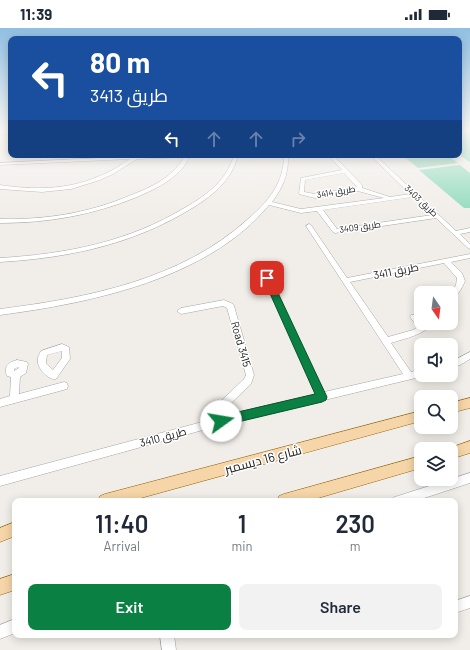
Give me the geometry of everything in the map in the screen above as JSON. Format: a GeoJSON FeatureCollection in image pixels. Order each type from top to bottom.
{"type":"FeatureCollection","features":[{"type":"Feature","properties":{"kind":"main road"},"geometry":{"type":"LineString","coordinates":[[458,406],[470,403]]}},
{"type":"Feature","properties":{"kind":"main road","name":"شارع 16 ديسمبر"},"geometry":{"type":"LineString","coordinates":[[116,498],[414,418]]}},
{"type":"Feature","properties":{"kind":"main road"},"geometry":{"type":"LineString","coordinates":[[458,450],[468,445]]}},
{"type":"Feature","properties":{"kind":"main road"},"geometry":{"type":"LineString","coordinates":[[295,498],[414,464]]}},
{"type":"Feature","properties":{"kind":"main road"},"geometry":{"type":"LineString","coordinates":[[0,535],[12,530]]}},
{"type":"Feature","properties":{"kind":"main road"},"geometry":{"type":"LineString","coordinates":[[0,587],[12,583]]}},
{"type":"Feature","properties":{"kind":"street"},"geometry":{"type":"LineString","coordinates":[[0,164],[73,160]]}},
{"type":"Feature","properties":{"kind":"street"},"geometry":{"type":"LineString","coordinates":[[0,187],[26,190],[54,189],[70,186],[110,174],[133,160]]}},
{"type":"Feature","properties":{"kind":"street"},"geometry":{"type":"LineString","coordinates":[[0,222],[62,218],[113,205],[157,186],[180,168],[185,160]]}},
{"type":"Feature","properties":{"kind":"street"},"geometry":{"type":"LineString","coordinates":[[0,260],[40,258],[83,250],[130,237],[162,223],[190,208],[212,192],[228,174],[234,160]]}},
{"type":"Feature","properties":{"kind":"street"},"geometry":{"type":"LineString","coordinates":[[0,312],[36,308],[77,300],[126,287],[168,271],[202,255],[230,238],[254,219],[269,203],[284,176],[287,160]]}},
{"type":"Feature","properties":{"kind":"street","name":"طريق 3414"},"geometry":{"type":"LineString","coordinates":[[335,160],[360,186],[359,189],[315,196],[301,194],[303,179],[345,171]]}},
{"type":"Feature","properties":{"kind":"street","name":"طريق 3403"},"geometry":{"type":"LineString","coordinates":[[377,160],[470,247]]}},
{"type":"Feature","properties":{"kind":"street"},"geometry":{"type":"LineString","coordinates":[[359,189],[389,198]]}},
{"type":"Feature","properties":{"kind":"street"},"geometry":{"type":"LineString","coordinates":[[301,210],[304,195]]}},
{"type":"Feature","properties":{"kind":"street"},"geometry":{"type":"LineString","coordinates":[[269,203],[301,210],[319,209],[414,195]]}},
{"type":"Feature","properties":{"kind":"street","name":"طريق 3409"},"geometry":{"type":"LineString","coordinates":[[319,209],[335,231],[437,216]]}},
{"type":"Feature","properties":{"kind":"street"},"geometry":{"type":"LineString","coordinates":[[309,226],[409,376]]}},
{"type":"Feature","properties":{"kind":"street"},"geometry":{"type":"LineString","coordinates":[[455,233],[470,230]]}},
{"type":"Feature","properties":{"kind":"street","name":"طريق 3411"},"geometry":{"type":"LineString","coordinates":[[345,281],[470,256]]}},
{"type":"Feature","properties":{"kind":"street"},"geometry":{"type":"LineString","coordinates":[[446,261],[458,273],[462,281],[462,284],[458,289]]}},
{"type":"Feature","properties":{"kind":"street"},"geometry":{"type":"LineString","coordinates":[[267,278],[322,397]]}},
{"type":"Feature","properties":{"kind":"street","name":"Road 3415"},"geometry":{"type":"LineString","coordinates":[[181,311],[224,303],[230,306],[250,375],[248,381],[223,406],[221,421]]}},
{"type":"Feature","properties":{"kind":"street"},"geometry":{"type":"LineString","coordinates":[[386,341],[412,334],[419,330]]}},
{"type":"Feature","properties":{"kind":"street"},"geometry":{"type":"LineString","coordinates":[[458,362],[470,355]]}},
{"type":"Feature","properties":{"kind":"street"},"geometry":{"type":"LineString","coordinates":[[14,399],[16,374]]}},
{"type":"Feature","properties":{"kind":"street","name":"طريق 3410"},"geometry":{"type":"LineString","coordinates":[[0,481],[221,421],[414,375]]}},
{"type":"Feature","properties":{"kind":"street"},"geometry":{"type":"LineString","coordinates":[[53,376],[53,389]]}},
{"type":"Feature","properties":{"kind":"street"},"geometry":{"type":"LineString","coordinates":[[0,403],[64,386]]}},
{"type":"Feature","properties":{"kind":"street"},"geometry":{"type":"LineString","coordinates":[[407,498],[470,478]]}},
{"type":"Feature","properties":{"kind":"street"},"geometry":{"type":"LineString","coordinates":[[458,606],[470,602]]}},
{"type":"Feature","properties":{"kind":"street"},"geometry":{"type":"LineString","coordinates":[[0,632],[12,627]]}},
{"type":"Feature","properties":{"kind":"street"},"geometry":{"type":"LineString","coordinates":[[167,638],[169,650]]}},
{"type":"Feature","properties":{"kind":"green space"},"geometry":{"type":"Polygon","coordinates":[[[408,160],[454,160],[458,163],[418,168],[408,160]]]}},
{"type":"Feature","properties":{"kind":"green space"},"geometry":{"type":"Polygon","coordinates":[[[460,165],[470,173],[470,208],[464,208],[419,170],[460,165]]]}},
{"type":"Feature","properties":{"kind":"route"},"geometry":{"type":"LineString","coordinates":[[221,421],[322,397],[267,278]]}}]}
